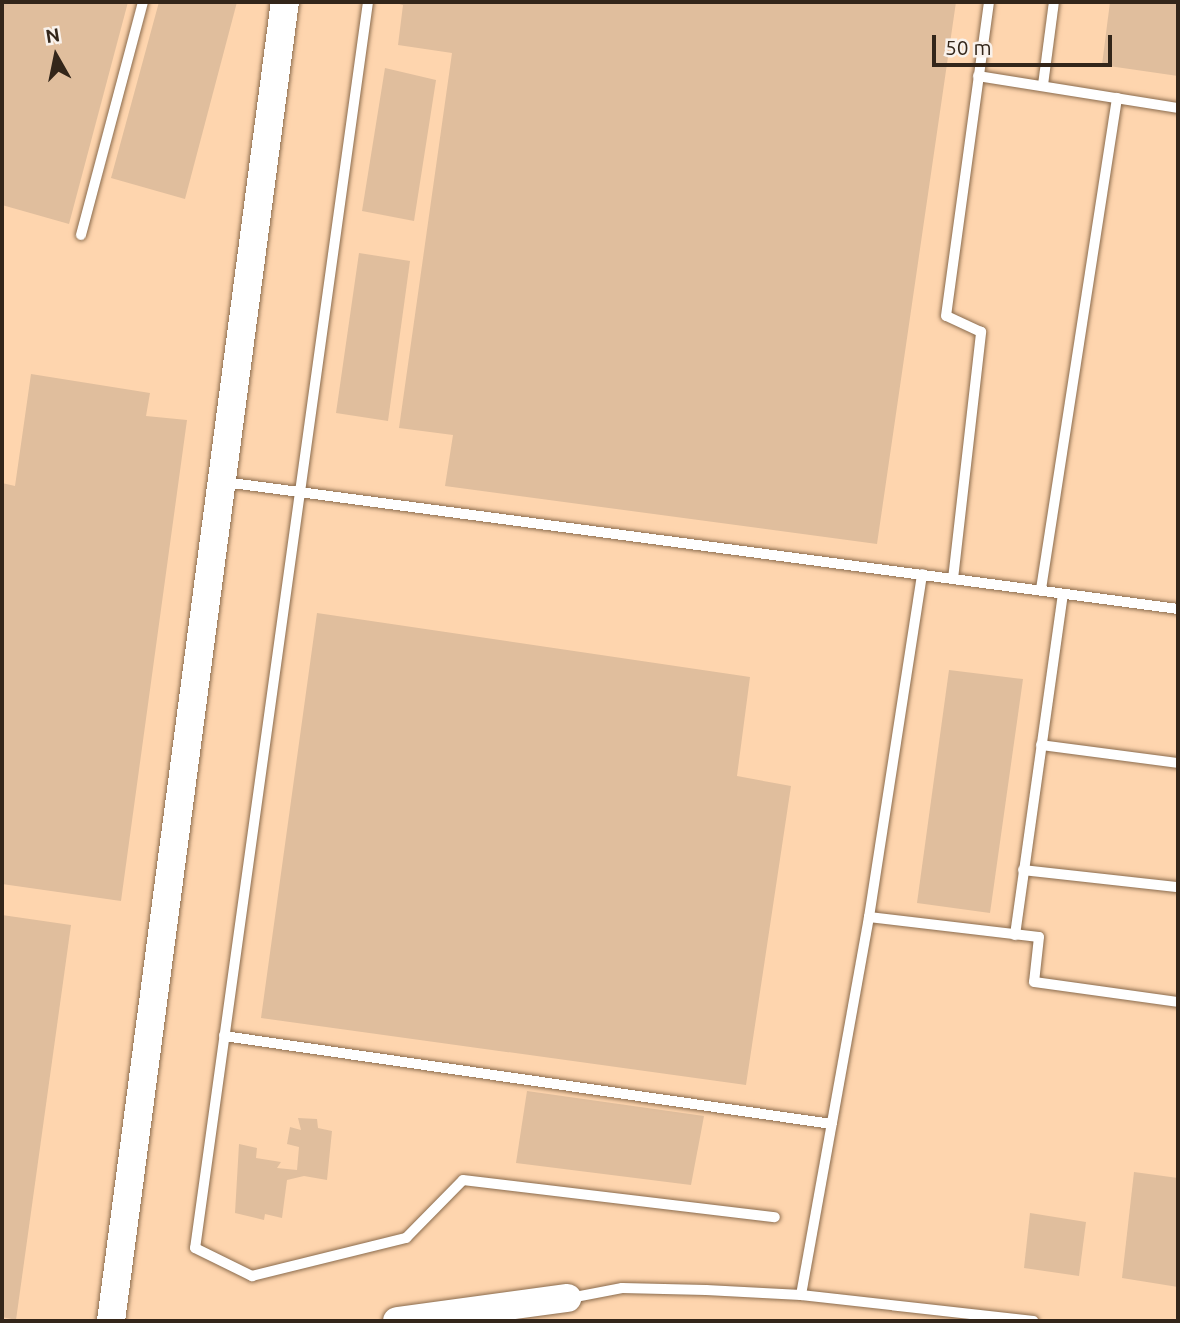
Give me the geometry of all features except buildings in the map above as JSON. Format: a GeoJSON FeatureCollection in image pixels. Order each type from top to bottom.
{"type":"FeatureCollection","features":[{"type":"Feature","properties":{"kind":"street"},"geometry":{"type":"LineString","coordinates":[[111,1321],[285,2]]}},
{"type":"Feature","properties":{"kind":"street"},"geometry":{"type":"LineString","coordinates":[[397,1321],[567,1298]]}},
{"type":"Feature","properties":{"kind":"lane"},"geometry":{"type":"LineString","coordinates":[[81,235],[143,2]]}},
{"type":"Feature","properties":{"kind":"lane"},"geometry":{"type":"LineString","coordinates":[[369,2],[298,492],[195,1248],[252,1276],[406,1238],[463,1180],[775,1217]]}},
{"type":"Feature","properties":{"kind":"lane"},"geometry":{"type":"LineString","coordinates":[[953,579],[981,332],[947,316],[989,2]]}},
{"type":"Feature","properties":{"kind":"lane"},"geometry":{"type":"LineString","coordinates":[[1042,85],[1054,2]]}},
{"type":"Feature","properties":{"kind":"lane"},"geometry":{"type":"LineString","coordinates":[[978,76],[1178,108]]}},
{"type":"Feature","properties":{"kind":"lane"},"geometry":{"type":"LineString","coordinates":[[1041,589],[1117,98]]}},
{"type":"Feature","properties":{"kind":"lane"},"geometry":{"type":"LineString","coordinates":[[221,482],[1041,589],[1178,610]]}},
{"type":"Feature","properties":{"kind":"lane"},"geometry":{"type":"LineString","coordinates":[[802,1295],[869,917],[922,574]]}},
{"type":"Feature","properties":{"kind":"lane"},"geometry":{"type":"LineString","coordinates":[[1015,935],[1063,594]]}},
{"type":"Feature","properties":{"kind":"lane"},"geometry":{"type":"LineString","coordinates":[[1041,745],[1178,763]]}},
{"type":"Feature","properties":{"kind":"lane"},"geometry":{"type":"LineString","coordinates":[[1023,870],[1178,887]]}},
{"type":"Feature","properties":{"kind":"lane"},"geometry":{"type":"LineString","coordinates":[[869,917],[1039,937],[1034,982],[1178,1002]]}},
{"type":"Feature","properties":{"kind":"lane"},"geometry":{"type":"LineString","coordinates":[[224,1035],[832,1124]]}},
{"type":"Feature","properties":{"kind":"lane"},"geometry":{"type":"LineString","coordinates":[[567,1298],[622,1288],[802,1295],[1034,1321]]}},
{"type":"Feature","properties":{"kind":"shaded area"},"geometry":{"type":"Polygon","coordinates":[[[2,2],[1178,2],[1178,1321],[2,1321],[2,2]]]}}]}
